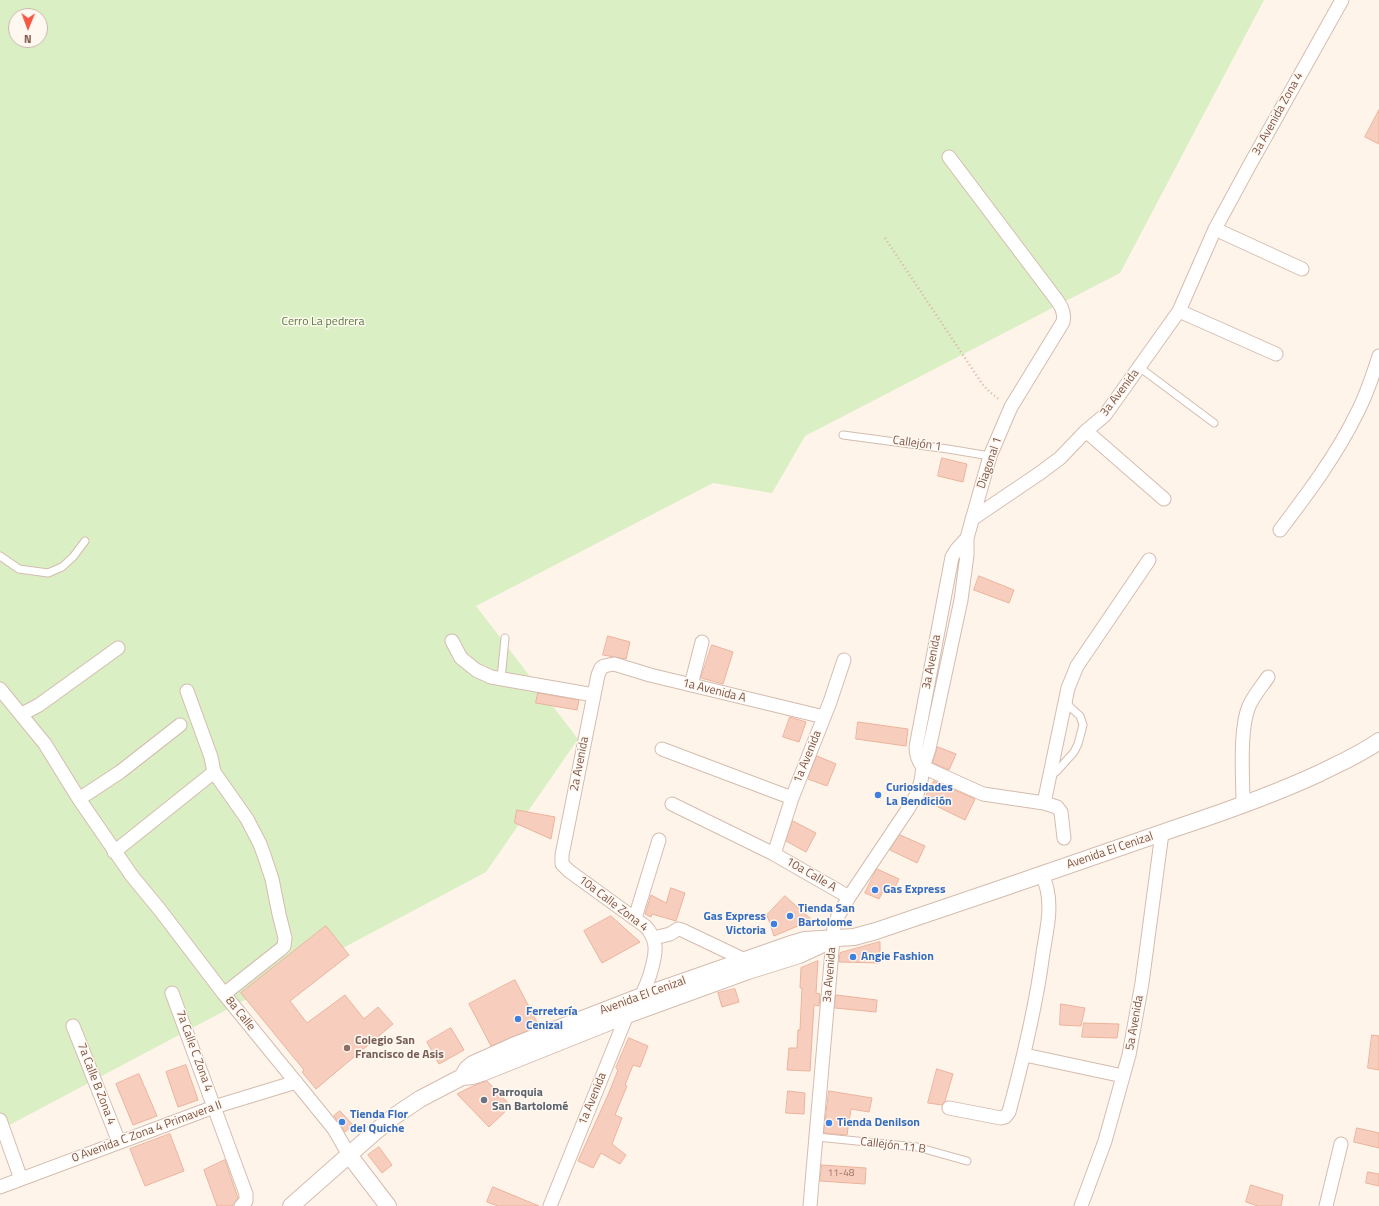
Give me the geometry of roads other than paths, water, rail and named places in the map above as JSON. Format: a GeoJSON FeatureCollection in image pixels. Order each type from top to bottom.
{"type":"FeatureCollection","features":[{"type":"Feature","properties":{"kind":"street","name":"3a Avenida Zona 4"},"geometry":{"type":"LineString","coordinates":[[1215,229],[1342,0]]}},
{"type":"Feature","properties":{"kind":"street","name":"Diagonal 1"},"geometry":{"type":"LineString","coordinates":[[949,157],[1050,291],[1064,312],[1063,322],[1011,407],[990,456],[972,520]]}},
{"type":"Feature","properties":{"kind":"street"},"geometry":{"type":"LineString","coordinates":[[1215,229],[1302,269]]}},
{"type":"Feature","properties":{"kind":"street","name":"3a Avenida"},"geometry":{"type":"LineString","coordinates":[[810,1206],[834,927],[838,916],[849,897],[908,809],[921,780],[923,767],[916,754],[916,747],[952,558],[957,549],[967,538],[972,520],[1040,474],[1060,458],[1086,431],[1104,416],[1179,311],[1215,229]]}},
{"type":"Feature","properties":{"kind":"street"},"geometry":{"type":"LineString","coordinates":[[1179,311],[1276,354]]}},
{"type":"Feature","properties":{"kind":"street"},"geometry":{"type":"LineString","coordinates":[[1280,530],[1315,484],[1333,456],[1358,412],[1379,356]]}},
{"type":"Feature","properties":{"kind":"street"},"geometry":{"type":"LineString","coordinates":[[1086,431],[1164,500]]}},
{"type":"Feature","properties":{"kind":"street"},"geometry":{"type":"LineString","coordinates":[[1044,804],[1072,677],[1077,666],[1149,560]]}},
{"type":"Feature","properties":{"kind":"street"},"geometry":{"type":"LineString","coordinates":[[452,641],[461,658],[476,670],[492,677],[594,695]]}},
{"type":"Feature","properties":{"kind":"street"},"geometry":{"type":"LineString","coordinates":[[691,685],[702,642]]}},
{"type":"Feature","properties":{"kind":"street"},"geometry":{"type":"LineString","coordinates":[[22,714],[39,705],[118,648]]}},
{"type":"Feature","properties":{"kind":"street","name":"1a Avenida"},"geometry":{"type":"LineString","coordinates":[[774,854],[792,798],[824,717],[844,660]]}},
{"type":"Feature","properties":{"kind":"street","name":"1a Avenida A"},"geometry":{"type":"LineString","coordinates":[[604,666],[614,664],[691,685],[824,717]]}},
{"type":"Feature","properties":{"kind":"street","name":"2a Avenida"},"geometry":{"type":"LineString","coordinates":[[562,864],[562,855],[598,675],[601,668],[604,666]]}},
{"type":"Feature","properties":{"kind":"street"},"geometry":{"type":"LineString","coordinates":[[1243,805],[1243,732],[1245,718],[1250,705],[1268,676]]}},
{"type":"Feature","properties":{"kind":"street","name":"8a Calle"},"geometry":{"type":"LineString","coordinates":[[0,689],[46,744],[93,821],[132,876],[224,994],[334,1129],[349,1155],[388,1206]]}},
{"type":"Feature","properties":{"kind":"street"},"geometry":{"type":"LineString","coordinates":[[187,691],[211,757],[214,772],[242,812],[260,844],[272,879],[285,938],[284,946],[281,949],[224,994]]}},
{"type":"Feature","properties":{"kind":"street"},"geometry":{"type":"LineString","coordinates":[[79,799],[120,772],[180,725]]}},
{"type":"Feature","properties":{"kind":"street","name":"Avenida El Cenizal"},"geometry":{"type":"LineString","coordinates":[[291,1206],[396,1115],[420,1099],[462,1076],[473,1064],[513,1046],[642,996],[747,966],[799,955],[833,939],[854,937],[876,931],[1243,805],[1292,786],[1370,748],[1379,741]]}},
{"type":"Feature","properties":{"kind":"street"},"geometry":{"type":"LineString","coordinates":[[662,749],[792,798]]}},
{"type":"Feature","properties":{"kind":"street"},"geometry":{"type":"LineString","coordinates":[[923,767],[983,794],[1057,807],[1061,812],[1064,838]]}},
{"type":"Feature","properties":{"kind":"street"},"geometry":{"type":"LineString","coordinates":[[114,852],[214,772]]}},
{"type":"Feature","properties":{"kind":"street","name":"10a Calle A"},"geometry":{"type":"LineString","coordinates":[[672,804],[774,854],[849,897]]}},
{"type":"Feature","properties":{"kind":"street","name":"5a Avenida"},"geometry":{"type":"LineString","coordinates":[[1081,1206],[1105,1142],[1129,1056],[1139,998],[1162,833]]}},
{"type":"Feature","properties":{"kind":"street"},"geometry":{"type":"LineString","coordinates":[[635,918],[659,840]]}},
{"type":"Feature","properties":{"kind":"street","name":"10a Calle Zona 4"},"geometry":{"type":"LineString","coordinates":[[562,864],[635,918],[650,931],[654,938],[655,953],[642,996]]}},
{"type":"Feature","properties":{"kind":"street"},"geometry":{"type":"LineString","coordinates":[[949,1108],[998,1118],[1005,1117],[1008,1112],[1024,1055],[1038,986],[1049,901],[1042,875]]}},
{"type":"Feature","properties":{"kind":"street"},"geometry":{"type":"LineString","coordinates":[[654,938],[670,934],[678,929],[682,930],[747,966]]}},
{"type":"Feature","properties":{"kind":"street","name":"Avenida El Cenizal"},"geometry":{"type":"LineString","coordinates":[[462,1076],[473,1076],[482,1073],[747,966]]}},
{"type":"Feature","properties":{"kind":"street","name":"7a Calle C Zona 4"},"geometry":{"type":"LineString","coordinates":[[172,993],[246,1194],[243,1203]]}},
{"type":"Feature","properties":{"kind":"street","name":"1a Avenida"},"geometry":{"type":"LineString","coordinates":[[550,1206],[627,1015],[642,996]]}},
{"type":"Feature","properties":{"kind":"street","name":"7a Calle B Zona 4"},"geometry":{"type":"LineString","coordinates":[[73,1026],[118,1142]]}},
{"type":"Feature","properties":{"kind":"street"},"geometry":{"type":"LineString","coordinates":[[1024,1055],[1123,1076]]}},
{"type":"Feature","properties":{"kind":"street","name":"0 Avenida C Zona 4 Primavera II"},"geometry":{"type":"LineString","coordinates":[[0,1187],[214,1106],[296,1082]]}},
{"type":"Feature","properties":{"kind":"street"},"geometry":{"type":"LineString","coordinates":[[0,1120],[21,1179]]}},
{"type":"Feature","properties":{"kind":"street"},"geometry":{"type":"LineString","coordinates":[[1326,1206],[1341,1144]]}},
{"type":"Feature","properties":{"kind":"lane"},"geometry":{"type":"LineString","coordinates":[[1139,368],[1214,423]]}},
{"type":"Feature","properties":{"kind":"lane","name":"Callejón 1"},"geometry":{"type":"LineString","coordinates":[[843,435],[948,448],[990,456]]}},
{"type":"Feature","properties":{"kind":"lane"},"geometry":{"type":"LineString","coordinates":[[0,556],[18,568],[48,574],[62,567],[73,557],[85,541]]}},
{"type":"Feature","properties":{"kind":"lane"},"geometry":{"type":"LineString","coordinates":[[501,679],[505,638]]}},
{"type":"Feature","properties":{"kind":"lane"},"geometry":{"type":"LineString","coordinates":[[1049,777],[1057,771],[1074,752],[1078,744],[1083,725],[1080,716],[1070,707],[1066,699]]}},
{"type":"Feature","properties":{"kind":"lane","name":"Callejón 11 B"},"geometry":{"type":"LineString","coordinates":[[817,1137],[917,1147],[967,1161]]}},
{"type":"Feature","properties":{"kind":"place","name":"Curiosidades La Bendición"},"geometry":{"type":"Point","coordinates":[878,795]}},
{"type":"Feature","properties":{"kind":"place","name":"Gas Express"},"geometry":{"type":"Point","coordinates":[875,890]}},
{"type":"Feature","properties":{"kind":"place","name":"Tienda San Bartolome"},"geometry":{"type":"Point","coordinates":[790,916]}},
{"type":"Feature","properties":{"kind":"place","name":"Gas Express Victoria"},"geometry":{"type":"Point","coordinates":[774,924]}},
{"type":"Feature","properties":{"kind":"place","name":"Angie Fashion"},"geometry":{"type":"Point","coordinates":[853,957]}},
{"type":"Feature","properties":{"kind":"place","name":"Ferretería Cenizal"},"geometry":{"type":"Point","coordinates":[518,1019]}},
{"type":"Feature","properties":{"kind":"place","name":"Colegio San Francisco de Asis"},"geometry":{"type":"Point","coordinates":[347,1048]}},
{"type":"Feature","properties":{"kind":"place","name":"Parroquia San Bartolomé"},"geometry":{"type":"Point","coordinates":[484,1100]}},
{"type":"Feature","properties":{"kind":"place","name":"Tienda Flor del Quiche"},"geometry":{"type":"Point","coordinates":[342,1122]}},
{"type":"Feature","properties":{"kind":"place","name":"Tienda Denilson"},"geometry":{"type":"Point","coordinates":[829,1123]}},
{"type":"Feature","properties":{"kind":"park label","name":"Cerro La pedrera"},"geometry":{"type":"Point","coordinates":[323,322]}}]}
